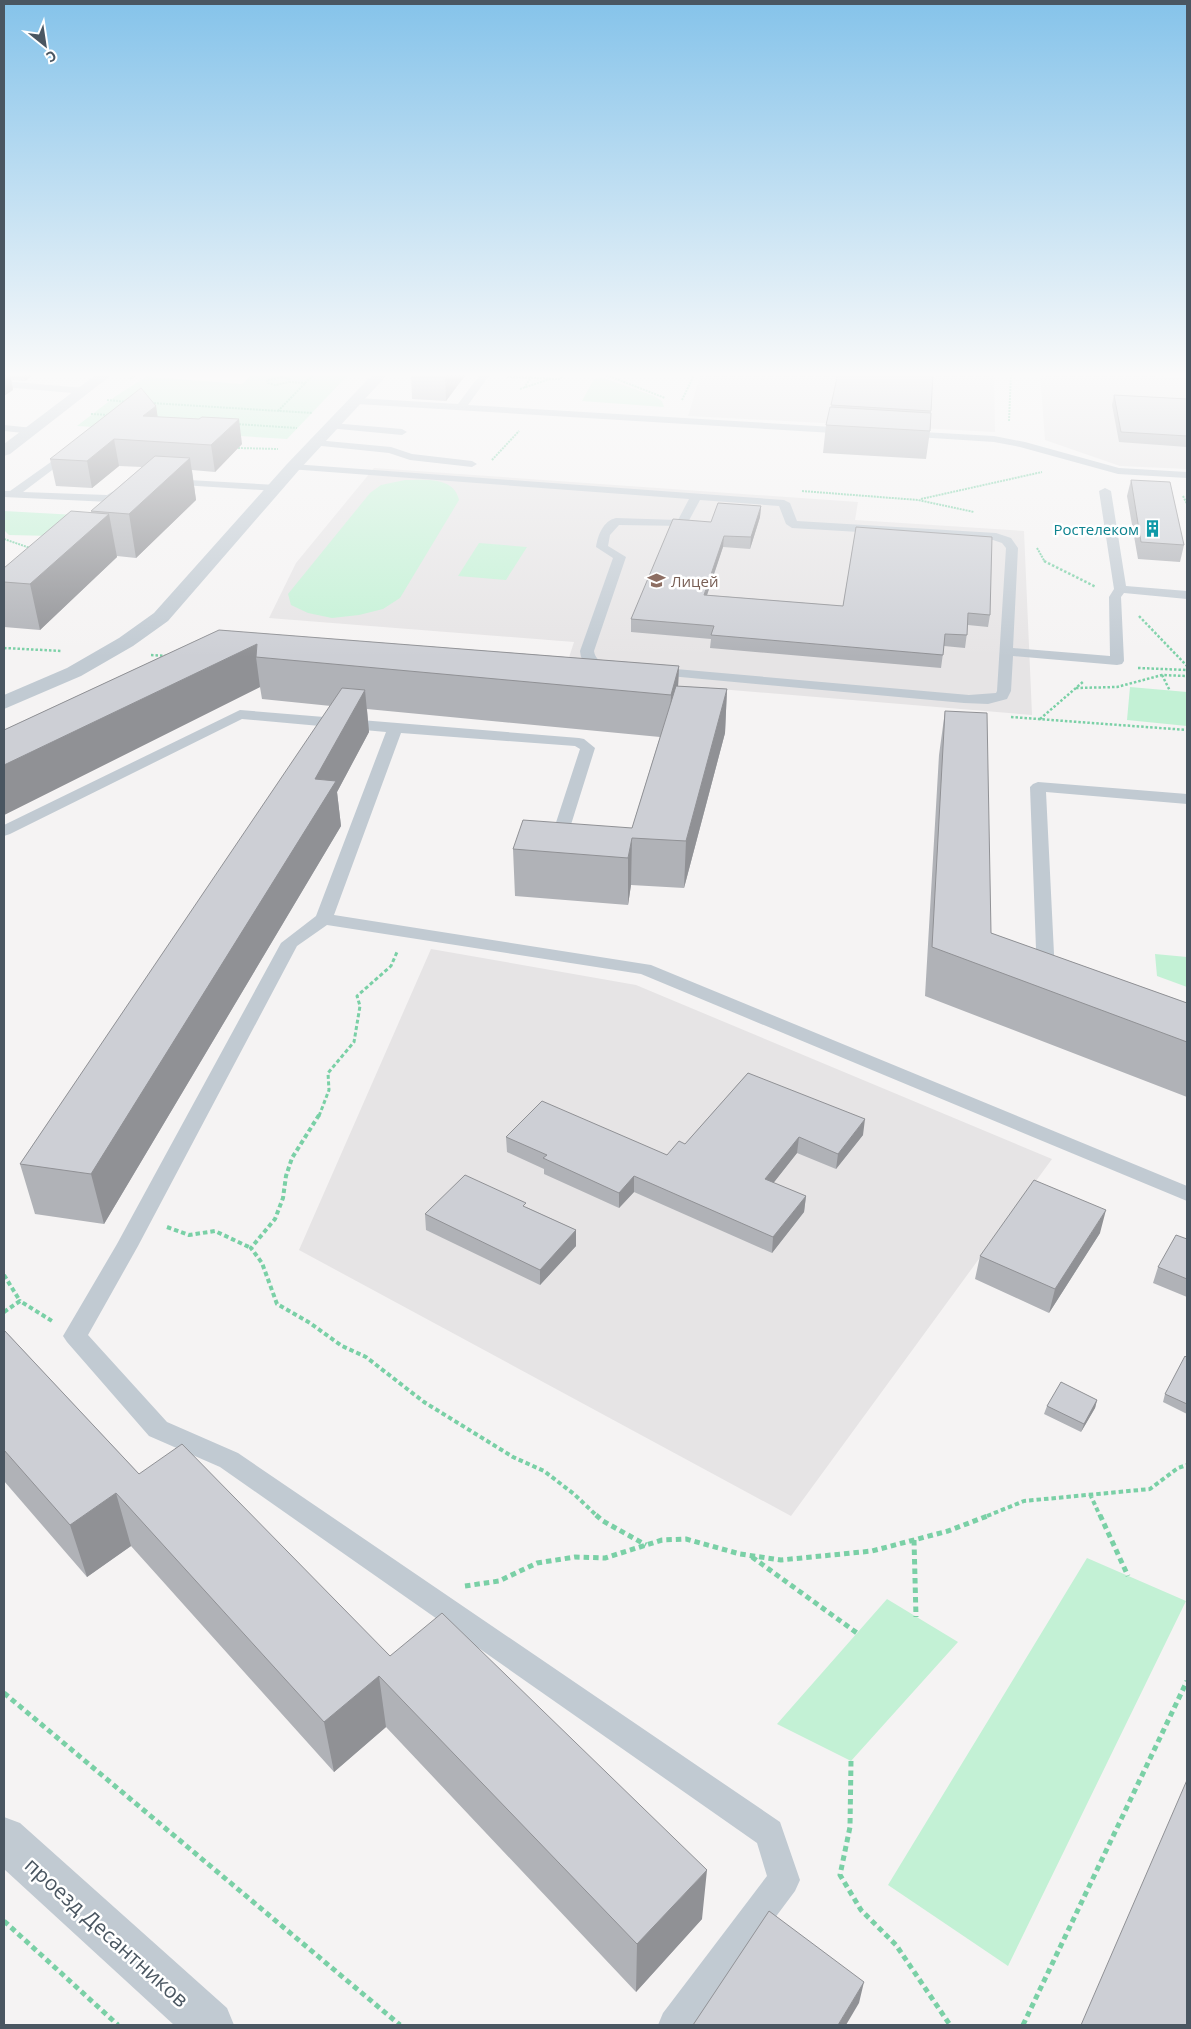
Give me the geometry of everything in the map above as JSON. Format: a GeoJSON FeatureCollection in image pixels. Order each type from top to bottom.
{"type":"FeatureCollection","features":[{"type":"Feature","properties":{"kind":"street"},"geometry":{"type":"LineString","coordinates":[[4,703],[74,672],[126,642],[161,617],[292,468]]}},
{"type":"Feature","properties":{"kind":"street","name":"проезд Десантников"},"geometry":{"type":"LineString","coordinates":[[4,1840],[210,2025]]}},
{"type":"Feature","properties":{"kind":"lane"},"geometry":{"type":"LineString","coordinates":[[8,494],[45,468]]}},
{"type":"Feature","properties":{"kind":"lane"},"geometry":{"type":"LineString","coordinates":[[303,468],[784,503],[792,524],[993,536],[1004,538],[1010,542],[1012,548],[1004,692],[1002,696],[990,700],[964,700],[644,670]]}},
{"type":"Feature","properties":{"kind":"lane"},"geometry":{"type":"LineString","coordinates":[[1105,468],[1118,471],[1187,474]]}},
{"type":"Feature","properties":{"kind":"lane"},"geometry":{"type":"LineString","coordinates":[[8,494],[110,500],[135,479]]}},
{"type":"Feature","properties":{"kind":"lane"},"geometry":{"type":"LineString","coordinates":[[163,481],[276,488]]}},
{"type":"Feature","properties":{"kind":"lane"},"geometry":{"type":"LineString","coordinates":[[1006,651],[1117,661],[1115,597],[1118,591],[1105,491]]}},
{"type":"Feature","properties":{"kind":"lane"},"geometry":{"type":"LineString","coordinates":[[624,669],[595,665],[588,657],[587,651],[620,556],[602,547],[604,534],[616,521],[682,524],[697,496]]}},
{"type":"Feature","properties":{"kind":"lane"},"geometry":{"type":"LineString","coordinates":[[1118,591],[1187,595]]}},
{"type":"Feature","properties":{"kind":"lane"},"geometry":{"type":"LineString","coordinates":[[4,831],[240,714],[579,742],[588,748],[553,858]]}},
{"type":"Feature","properties":{"kind":"lane"},"geometry":{"type":"LineString","coordinates":[[395,728],[324,919],[290,943],[142,1220],[75,1336],[158,1429],[229,1460],[769,1833],[784,1880],[676,2025]]}},
{"type":"Feature","properties":{"kind":"lane"},"geometry":{"type":"LineString","coordinates":[[1064,983],[1046,976],[1038,787],[1187,799]]}},
{"type":"Feature","properties":{"kind":"lane"},"geometry":{"type":"LineString","coordinates":[[324,919],[645,969],[1187,1194]]}},
{"type":"Feature","properties":{"kind":"path"},"geometry":{"type":"LineString","coordinates":[[918,500],[1058,468]]}},
{"type":"Feature","properties":{"kind":"path"},"geometry":{"type":"LineString","coordinates":[[4,539],[38,550]]}},
{"type":"Feature","properties":{"kind":"path"},"geometry":{"type":"LineString","coordinates":[[1118,591],[1187,666]]}},
{"type":"Feature","properties":{"kind":"path"},"geometry":{"type":"LineString","coordinates":[[1162,675],[1170,691]]}},
{"type":"Feature","properties":{"kind":"path"},"geometry":{"type":"LineString","coordinates":[[1076,688],[1117,687],[1162,675],[1187,676]]}},
{"type":"Feature","properties":{"kind":"path"},"geometry":{"type":"LineString","coordinates":[[1058,720],[1187,730]]}},
{"type":"Feature","properties":{"kind":"path"},"geometry":{"type":"LineString","coordinates":[[251,1248],[275,1219],[283,1198],[286,1176],[292,1158],[317,1121],[329,1090],[328,1073],[354,1042],[360,1006],[357,996],[391,966],[399,946],[409,932]]}},
{"type":"Feature","properties":{"kind":"path"},"geometry":{"type":"LineString","coordinates":[[142,1220],[189,1235],[215,1232],[251,1248],[262,1262],[277,1304],[310,1323],[342,1346],[366,1357],[424,1402],[513,1457],[544,1471],[574,1494],[603,1521],[646,1545]]}},
{"type":"Feature","properties":{"kind":"path"},"geometry":{"type":"LineString","coordinates":[[4,1274],[20,1301],[75,1336]]}},
{"type":"Feature","properties":{"kind":"path"},"geometry":{"type":"LineString","coordinates":[[4,1312],[20,1301]]}},
{"type":"Feature","properties":{"kind":"path"},"geometry":{"type":"LineString","coordinates":[[420,1592],[499,1581],[537,1563],[575,1556],[605,1558],[662,1540],[686,1539],[740,1554],[782,1560],[872,1551],[948,1531],[1024,1501],[1150,1489],[1178,1468],[1187,1465]]}},
{"type":"Feature","properties":{"kind":"path"},"geometry":{"type":"LineString","coordinates":[[1090,1494],[1128,1576]]}},
{"type":"Feature","properties":{"kind":"path"},"geometry":{"type":"LineString","coordinates":[[914,1540],[916,1617]]}},
{"type":"Feature","properties":{"kind":"path"},"geometry":{"type":"LineString","coordinates":[[750,1556],[857,1633]]}},
{"type":"Feature","properties":{"kind":"path"},"geometry":{"type":"LineString","coordinates":[[1023,2025],[1187,1681]]}},
{"type":"Feature","properties":{"kind":"path"},"geometry":{"type":"LineString","coordinates":[[4,1692],[400,2025]]}},
{"type":"Feature","properties":{"kind":"path"},"geometry":{"type":"LineString","coordinates":[[851,1761],[850,1828],[840,1875],[861,1910],[896,1945],[950,2025]]}},
{"type":"Feature","properties":{"kind":"path"},"geometry":{"type":"LineString","coordinates":[[4,1921],[118,2025]]}},
{"type":"Feature","properties":{"kind":"shaded area","name":"Лицей"},"geometry":{"type":"Polygon","coordinates":[[[374,468],[858,502],[855,520],[1024,531],[1032,715],[563,676],[574,642],[269,618],[296,563],[374,468]]]}},
{"type":"Feature","properties":{"kind":"shaded area"},"geometry":{"type":"Polygon","coordinates":[[[1158,468],[1187,468],[1187,469],[1158,468]]]}},
{"type":"Feature","properties":{"kind":"shaded area"},"geometry":{"type":"Polygon","coordinates":[[[431,949],[636,985],[1052,1159],[791,1516],[299,1250],[431,949]]]}},
{"type":"Feature","properties":{"kind":"green space"},"geometry":{"type":"Polygon","coordinates":[[[405,480],[429,480],[445,483],[456,492],[459,500],[400,598],[383,609],[359,615],[332,618],[308,613],[291,605],[288,594],[370,493],[381,485],[405,480]]]}},
{"type":"Feature","properties":{"kind":"green space"},"geometry":{"type":"Polygon","coordinates":[[[4,511],[76,515],[53,536],[9,535],[4,530],[4,511]]]}},
{"type":"Feature","properties":{"kind":"green space"},"geometry":{"type":"Polygon","coordinates":[[[479,543],[527,547],[506,580],[458,576],[479,543]]]}},
{"type":"Feature","properties":{"kind":"green space"},"geometry":{"type":"Polygon","coordinates":[[[1130,687],[1187,692],[1187,726],[1127,720],[1130,687]]]}},
{"type":"Feature","properties":{"kind":"green space"},"geometry":{"type":"Polygon","coordinates":[[[1155,954],[1187,957],[1187,987],[1157,976],[1155,954]]]}},
{"type":"Feature","properties":{"kind":"green space"},"geometry":{"type":"Polygon","coordinates":[[[1087,1558],[1186,1601],[1008,1966],[888,1885],[1087,1558]]]}},
{"type":"Feature","properties":{"kind":"green space"},"geometry":{"type":"Polygon","coordinates":[[[887,1599],[958,1642],[851,1761],[777,1724],[887,1599]]]}},
{"type":"Feature","properties":{"kind":"building"},"geometry":{"type":"Polygon","coordinates":[[[141,468],[179,468],[129,514],[91,511],[141,468]]]}},
{"type":"Feature","properties":{"kind":"building","name":"Ростелеком"},"geometry":{"type":"Polygon","coordinates":[[[1131,480],[1170,482],[1184,545],[1141,542],[1131,480]]]}},
{"type":"Feature","properties":{"kind":"building"},"geometry":{"type":"Polygon","coordinates":[[[718,503],[761,506],[751,537],[724,536],[704,595],[843,606],[856,527],[992,537],[990,615],[968,613],[967,635],[945,634],[943,655],[711,635],[714,626],[631,619],[673,519],[711,522],[718,503]]]}},
{"type":"Feature","properties":{"kind":"building"},"geometry":{"type":"Polygon","coordinates":[[[71,511],[109,514],[30,584],[4,582],[4,568],[71,511]]]}},
{"type":"Feature","properties":{"kind":"building"},"geometry":{"type":"Polygon","coordinates":[[[219,630],[679,666],[671,695],[256,657],[257,644],[4,765],[4,730],[219,630]]]}},
{"type":"Feature","properties":{"kind":"building"},"geometry":{"type":"Polygon","coordinates":[[[676,686],[727,689],[686,841],[632,838],[628,858],[513,849],[523,820],[632,828],[676,686]]]}},
{"type":"Feature","properties":{"kind":"building"},"geometry":{"type":"Polygon","coordinates":[[[342,688],[365,690],[315,779],[336,781],[91,1174],[20,1164],[342,688]]]}},
{"type":"Feature","properties":{"kind":"building"},"geometry":{"type":"Polygon","coordinates":[[[945,711],[987,713],[991,933],[1187,1003],[1187,1042],[932,947],[945,711]]]}},
{"type":"Feature","properties":{"kind":"building"},"geometry":{"type":"Polygon","coordinates":[[[748,1073],[865,1119],[838,1154],[799,1137],[765,1179],[806,1196],[773,1237],[634,1176],[619,1193],[543,1158],[547,1155],[506,1137],[542,1101],[667,1155],[679,1141],[685,1144],[748,1073]]]}},
{"type":"Feature","properties":{"kind":"building"},"geometry":{"type":"Polygon","coordinates":[[[465,1175],[526,1203],[523,1206],[576,1230],[540,1270],[425,1214],[465,1175]]]}},
{"type":"Feature","properties":{"kind":"building"},"geometry":{"type":"Polygon","coordinates":[[[1034,1180],[1106,1210],[1055,1289],[980,1256],[1034,1180]]]}},
{"type":"Feature","properties":{"kind":"building"},"geometry":{"type":"Polygon","coordinates":[[[1176,1235],[1187,1239],[1187,1279],[1158,1267],[1176,1235]]]}},
{"type":"Feature","properties":{"kind":"building"},"geometry":{"type":"Polygon","coordinates":[[[4,1330],[139,1474],[182,1444],[390,1656],[442,1613],[707,1870],[637,1944],[379,1676],[324,1722],[116,1493],[70,1525],[4,1450],[4,1330]]]}},
{"type":"Feature","properties":{"kind":"building"},"geometry":{"type":"Polygon","coordinates":[[[1185,1356],[1187,1358],[1187,1404],[1165,1394],[1185,1356]]]}},
{"type":"Feature","properties":{"kind":"building"},"geometry":{"type":"Polygon","coordinates":[[[1061,1382],[1097,1400],[1084,1424],[1047,1406],[1061,1382]]]}},
{"type":"Feature","properties":{"kind":"building"},"geometry":{"type":"Polygon","coordinates":[[[1187,1780],[1187,2025],[1081,2025],[1187,1780]]]}},
{"type":"Feature","properties":{"kind":"building"},"geometry":{"type":"Polygon","coordinates":[[[769,1911],[864,1982],[838,2025],[693,2025],[769,1911]]]}},
{"type":"Feature","properties":{"kind":"place","name":"Ростелеком"},"geometry":{"type":"Point","coordinates":[1153,529]}},
{"type":"Feature","properties":{"kind":"place","name":"Лицей"},"geometry":{"type":"Point","coordinates":[657,581]}}]}
